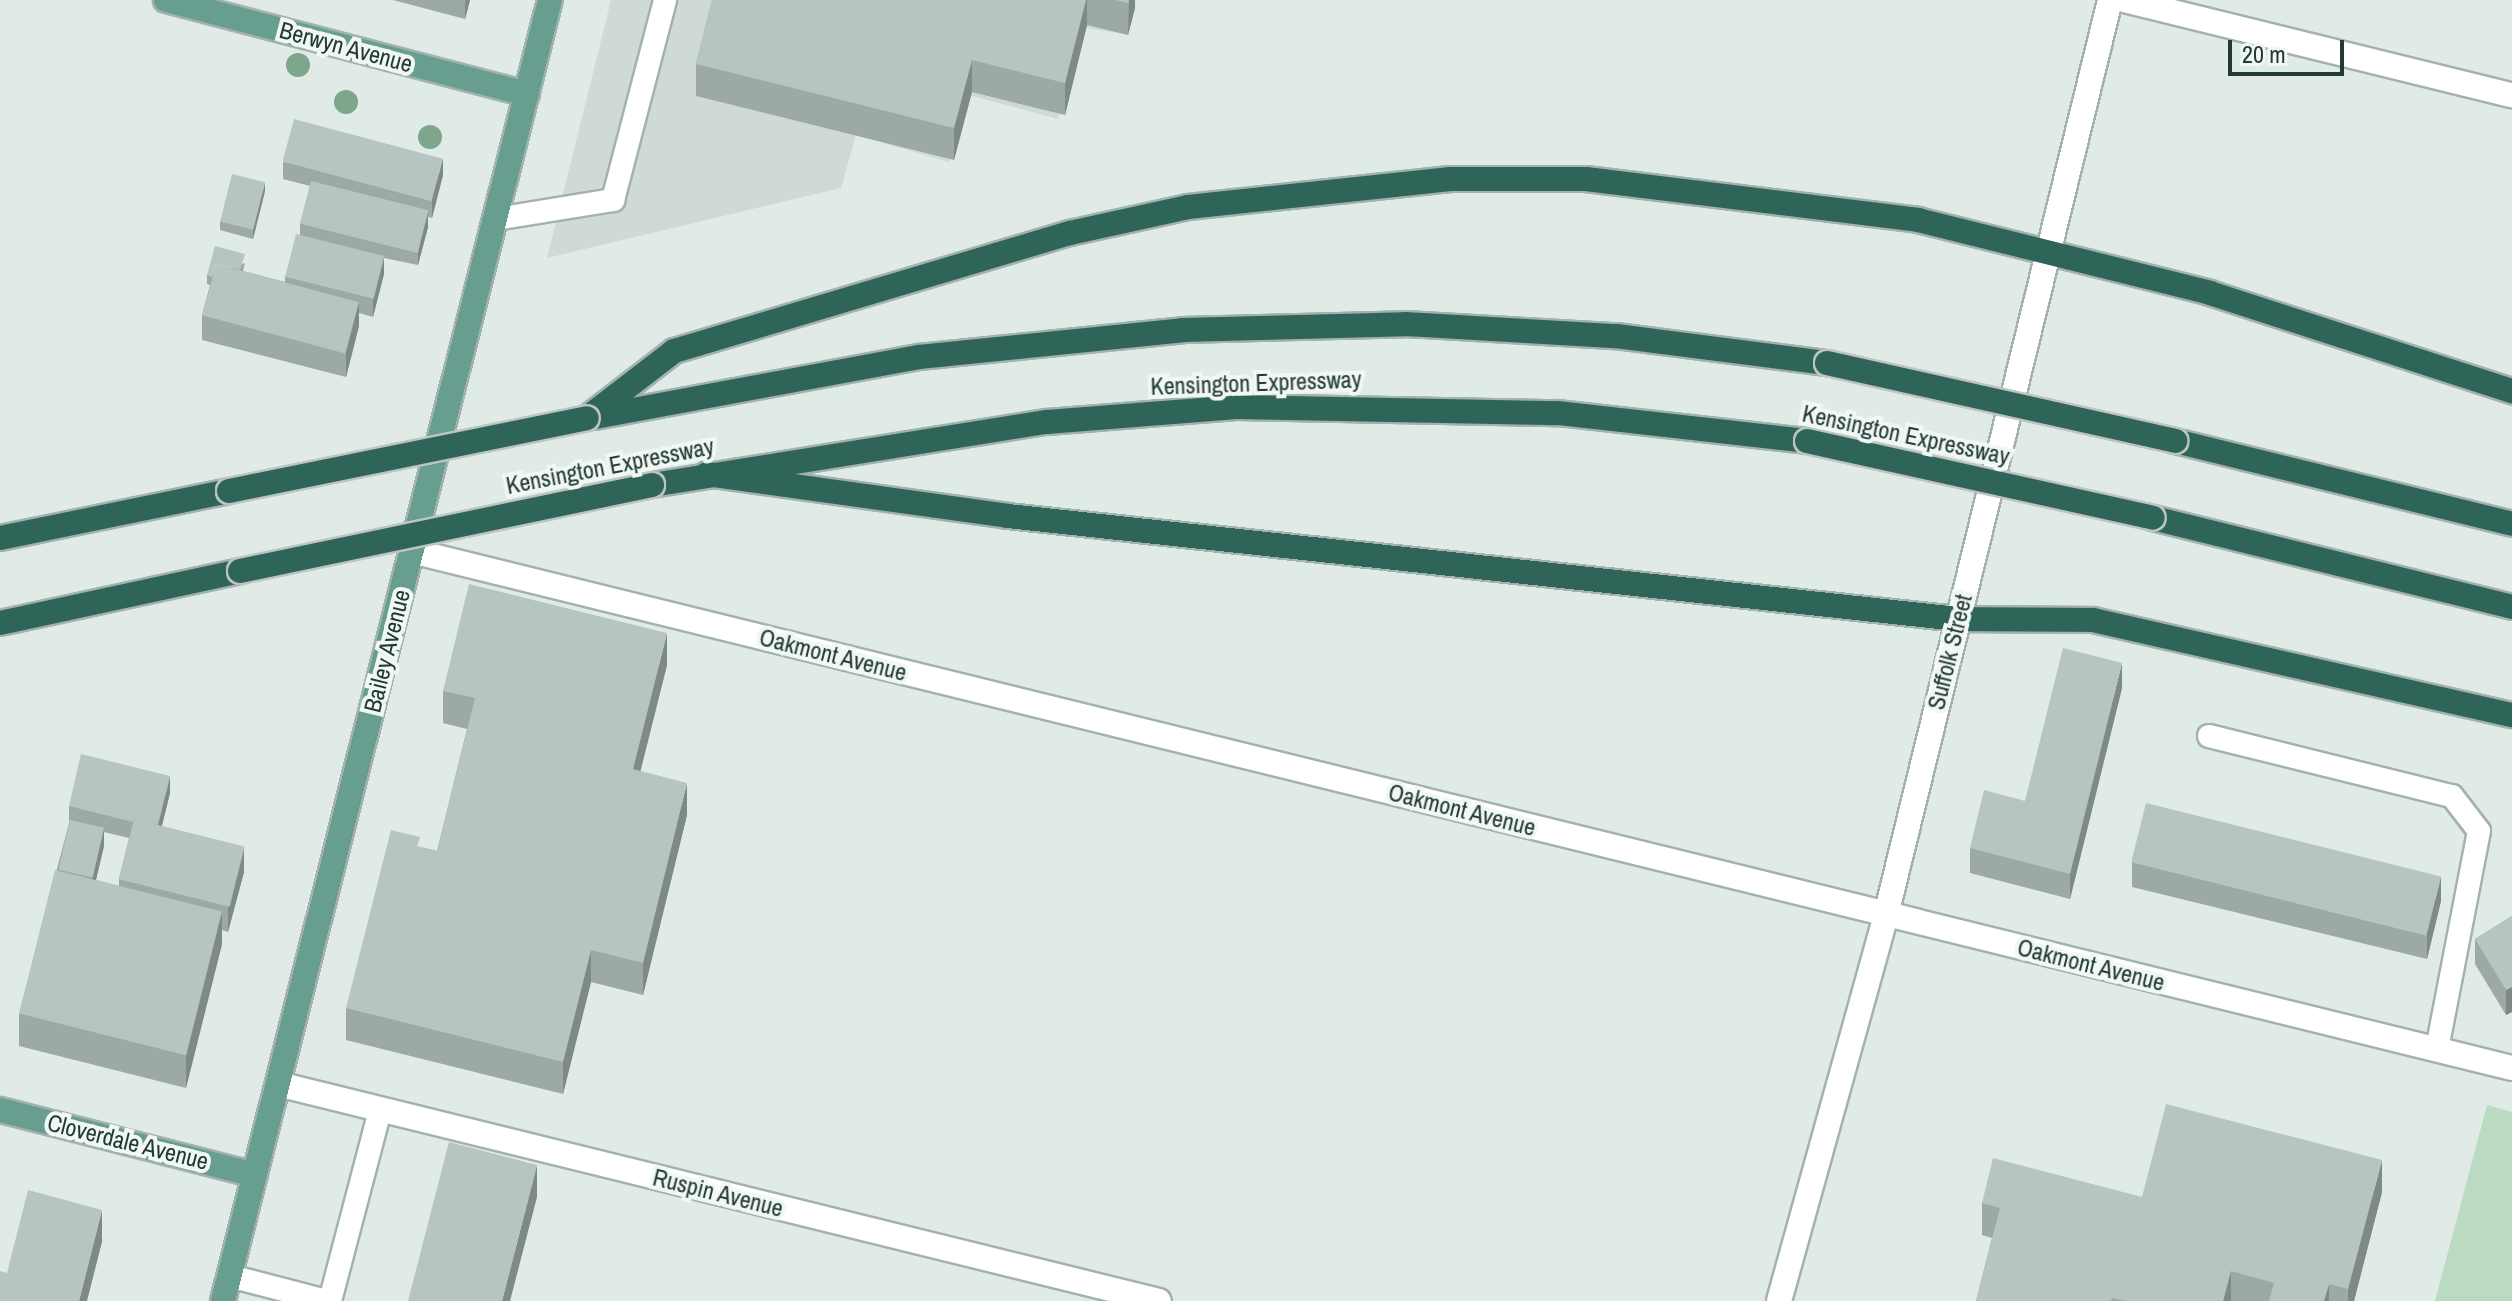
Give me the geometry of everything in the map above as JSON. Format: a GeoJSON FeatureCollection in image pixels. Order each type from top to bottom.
{"type":"FeatureCollection","features":[{"type":"Feature","properties":{"kind":"highway"},"geometry":{"type":"LineString","coordinates":[[587,418],[674,351],[1070,233],[1188,207],[1451,179],[1586,179],[1723,191],[1918,220],[2049,250],[2224,297],[2512,391]]}},
{"type":"Feature","properties":{"kind":"highway","name":"Kensington Expressway"},"geometry":{"type":"LineString","coordinates":[[0,538],[687,398],[919,357],[1215,329],[1405,324],[1616,336],[1827,363],[2175,441],[2512,524]]}},
{"type":"Feature","properties":{"kind":"highway","name":"Kensington Expressway"},"geometry":{"type":"LineString","coordinates":[[0,623],[707,474],[1047,422],[1236,407],[1558,413],[1807,441],[2153,518],[2512,607]]}},
{"type":"Feature","properties":{"kind":"highway"},"geometry":{"type":"LineString","coordinates":[[707,474],[1008,516],[1958,619],[2147,629],[2512,715]]}},
{"type":"Feature","properties":{"kind":"main road","name":"Berwyn Avenue"},"geometry":{"type":"LineString","coordinates":[[166,0],[527,94]]}},
{"type":"Feature","properties":{"kind":"main road","name":"Bailey Avenue"},"geometry":{"type":"LineString","coordinates":[[223,1301],[550,0]]}},
{"type":"Feature","properties":{"kind":"main road","name":"Cloverdale Avenue"},"geometry":{"type":"LineString","coordinates":[[0,1110],[255,1175]]}},
{"type":"Feature","properties":{"kind":"street","name":"Suffolk Street"},"geometry":{"type":"LineString","coordinates":[[1779,1301],[1886,915],[2110,0]]}},
{"type":"Feature","properties":{"kind":"street"},"geometry":{"type":"LineString","coordinates":[[2124,0],[2512,95]]}},
{"type":"Feature","properties":{"kind":"street","name":"Oakmont Avenue"},"geometry":{"type":"LineString","coordinates":[[412,551],[2512,1068]]}},
{"type":"Feature","properties":{"kind":"street","name":"Ruspin Avenue"},"geometry":{"type":"LineString","coordinates":[[278,1084],[1159,1301]]}},
{"type":"Feature","properties":{"kind":"lane"},"geometry":{"type":"LineString","coordinates":[[496,219],[613,200],[665,0]]}},
{"type":"Feature","properties":{"kind":"lane"},"geometry":{"type":"LineString","coordinates":[[2209,736],[2452,796],[2479,831],[2437,1050]]}},
{"type":"Feature","properties":{"kind":"lane"},"geometry":{"type":"LineString","coordinates":[[230,1276],[329,1301],[380,1110]]}},
{"type":"Feature","properties":{"kind":"shaded area"},"geometry":{"type":"Polygon","coordinates":[[[611,0],[1104,0],[1125,34],[1085,28],[1058,119],[968,95],[949,162],[856,135],[841,188],[547,258],[611,0]]]}},
{"type":"Feature","properties":{"kind":"green space"},"geometry":{"type":"Polygon","coordinates":[[[2487,1105],[2512,1112],[2512,1301],[2435,1301],[2487,1105]]]}},
{"type":"Feature","properties":{"kind":"building"},"geometry":{"type":"Polygon","coordinates":[[[712,0],[1086,0],[1065,83],[972,60],[954,128],[696,64],[712,0]]]}},
{"type":"Feature","properties":{"kind":"building"},"geometry":{"type":"Polygon","coordinates":[[[294,119],[443,159],[431,201],[283,162],[294,119]]]}},
{"type":"Feature","properties":{"kind":"building"},"geometry":{"type":"Polygon","coordinates":[[[232,174],[265,182],[253,230],[220,222],[232,174]]]}},
{"type":"Feature","properties":{"kind":"building"},"geometry":{"type":"Polygon","coordinates":[[[311,181],[428,210],[418,253],[300,224],[311,181]]]}},
{"type":"Feature","properties":{"kind":"building"},"geometry":{"type":"Polygon","coordinates":[[[296,234],[384,256],[374,299],[285,277],[296,234]]]}},
{"type":"Feature","properties":{"kind":"building"},"geometry":{"type":"Polygon","coordinates":[[[215,246],[245,254],[240,270],[216,264],[212,277],[207,275],[215,246]]]}},
{"type":"Feature","properties":{"kind":"building"},"geometry":{"type":"Polygon","coordinates":[[[216,264],[359,302],[345,353],[202,315],[216,264]]]}},
{"type":"Feature","properties":{"kind":"building"},"geometry":{"type":"Polygon","coordinates":[[[469,584],[667,633],[633,769],[687,783],[643,963],[591,950],[563,1062],[346,1008],[391,830],[420,837],[417,846],[437,851],[475,698],[443,691],[469,584]]]}},
{"type":"Feature","properties":{"kind":"building"},"geometry":{"type":"Polygon","coordinates":[[[2063,648],[2122,663],[2070,874],[1970,848],[1984,790],[2025,801],[2063,648]]]}},
{"type":"Feature","properties":{"kind":"building"},"geometry":{"type":"Polygon","coordinates":[[[81,754],[170,776],[158,825],[69,806],[81,754]]]}},
{"type":"Feature","properties":{"kind":"building"},"geometry":{"type":"Polygon","coordinates":[[[2146,803],[2441,877],[2426,936],[2131,862],[2146,803]]]}},
{"type":"Feature","properties":{"kind":"building"},"geometry":{"type":"Polygon","coordinates":[[[134,819],[245,847],[230,907],[119,879],[134,819]]]}},
{"type":"Feature","properties":{"kind":"building"},"geometry":{"type":"Polygon","coordinates":[[[70,820],[104,828],[93,878],[59,870],[70,820]]]}},
{"type":"Feature","properties":{"kind":"building"},"geometry":{"type":"Polygon","coordinates":[[[55,870],[222,912],[186,1055],[19,1014],[55,870]]]}},
{"type":"Feature","properties":{"kind":"building"},"geometry":{"type":"Polygon","coordinates":[[[2512,916],[2512,987],[2506,990],[2475,939],[2512,916]]]}},
{"type":"Feature","properties":{"kind":"building"},"geometry":{"type":"Polygon","coordinates":[[[2166,1104],[2382,1160],[2348,1289],[2329,1284],[2324,1301],[2269,1301],[2274,1283],[2231,1271],[2223,1301],[2126,1301],[2112,1298],[2111,1301],[1976,1301],[2000,1208],[1982,1203],[1993,1158],[2142,1197],[2166,1104]]]}},
{"type":"Feature","properties":{"kind":"building"},"geometry":{"type":"Polygon","coordinates":[[[449,1142],[537,1165],[502,1301],[408,1301],[449,1142]]]}},
{"type":"Feature","properties":{"kind":"building"},"geometry":{"type":"Polygon","coordinates":[[[28,1190],[102,1210],[79,1301],[0,1301],[0,1271],[7,1273],[28,1190]]]}}]}
